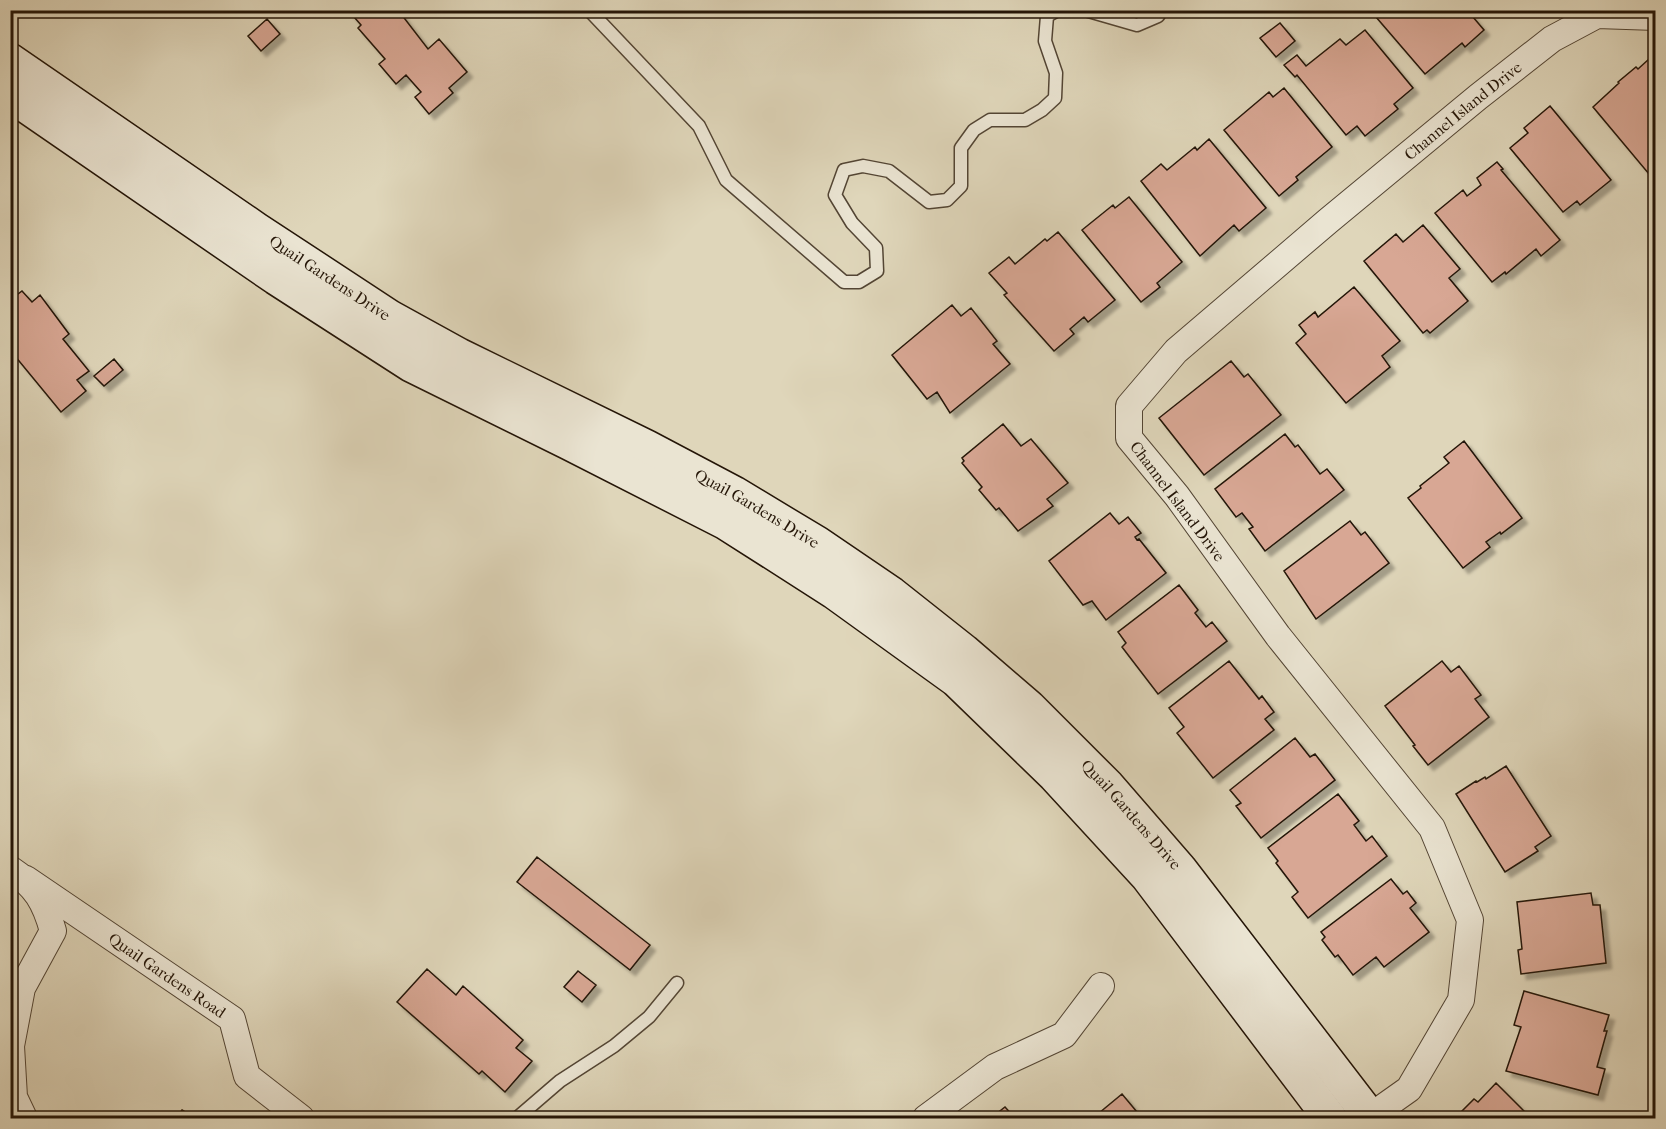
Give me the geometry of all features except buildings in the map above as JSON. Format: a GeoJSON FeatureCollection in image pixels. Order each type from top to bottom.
{"type":"FeatureCollection","features":[{"type":"Feature","properties":{"kind":"main road","name":"Quail Gardens Drive"},"geometry":{"type":"LineString","coordinates":[[10,60],[256,229],[390,317],[459,355],[647,447],[734,494],[817,543],[892,594],[964,651],[1029,707],[1108,786],[1180,869],[1370,1118]]}},
{"type":"Feature","properties":{"kind":"main road","name":"Quail Gardens Drive"},"geometry":{"type":"LineString","coordinates":[[10,95],[276,278],[411,365],[726,523],[834,592],[956,680],[1055,776],[1147,876],[1330,1119]]}},
{"type":"Feature","properties":{"kind":"street","name":"Channel Island Drive"},"geometry":{"type":"LineString","coordinates":[[1370,1118],[1409,1089],[1461,1000],[1470,920],[1432,828],[1278,636],[1178,496],[1129,438],[1129,406],[1176,351],[1337,214],[1552,39],[1597,15],[1656,17]]}},
{"type":"Feature","properties":{"kind":"street","name":"Quail Gardens Road"},"geometry":{"type":"LineString","coordinates":[[18,874],[46,906],[53,931],[22,988],[11,1046],[14,1097],[24,1119]]}},
{"type":"Feature","properties":{"kind":"street","name":"Quail Gardens Road"},"geometry":{"type":"LineString","coordinates":[[18,874],[232,1019],[247,1076],[301,1119]]}},
{"type":"Feature","properties":{"kind":"street"},"geometry":{"type":"LineString","coordinates":[[926,1119],[995,1067],[1064,1035],[1101,986]]}},
{"type":"Feature","properties":{"kind":"lane"},"geometry":{"type":"LineString","coordinates":[[589,10],[699,126],[726,180],[844,282],[859,282],[877,271],[876,248],[852,223],[835,195],[844,170],[862,165],[889,171],[929,202],[947,200],[961,186],[961,148],[974,130],[990,120],[1025,120],[1042,110],[1055,98],[1056,73],[1045,41],[1047,16],[1058,10]]}},
{"type":"Feature","properties":{"kind":"lane"},"geometry":{"type":"LineString","coordinates":[[1085,10],[1137,25],[1158,16],[1162,10]]}},
{"type":"Feature","properties":{"kind":"lane"},"geometry":{"type":"LineString","coordinates":[[517,1119],[560,1081],[623,1039],[649,1017],[677,983]]}}]}
